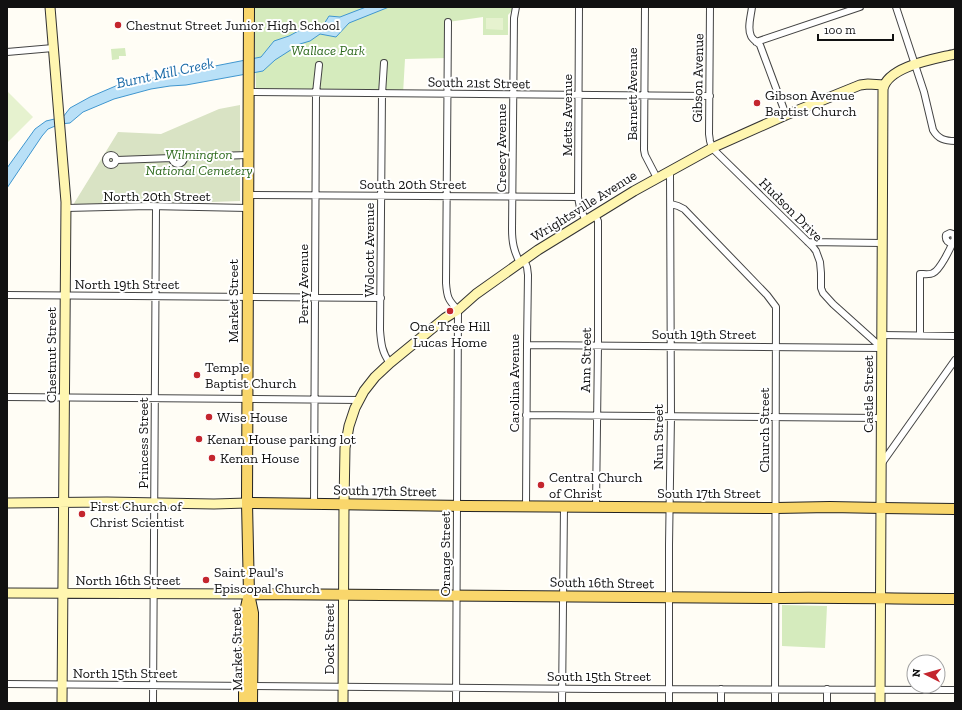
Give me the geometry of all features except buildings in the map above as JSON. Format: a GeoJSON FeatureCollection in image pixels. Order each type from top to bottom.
{"type":"FeatureCollection","features":[{"type":"Feature","properties":{"kind":"main road","name":"Market Street"},"geometry":{"type":"LineString","coordinates":[[249,7],[247,398],[249,594],[244,616],[248,686],[252,703]]}},
{"type":"Feature","properties":{"kind":"main road","name":"South 17th Street"},"geometry":{"type":"LineString","coordinates":[[247,503],[457,506],[830,507],[955,509]]}},
{"type":"Feature","properties":{"kind":"main road","name":"South 16th Street"},"geometry":{"type":"LineString","coordinates":[[249,594],[669,598],[828,597],[955,600]]}},
{"type":"Feature","properties":{"kind":"main road","name":"Market Street"},"geometry":{"type":"LineString","coordinates":[[244,703],[248,686]]}},
{"type":"Feature","properties":{"kind":"street","name":"Chestnut Street"},"geometry":{"type":"LineString","coordinates":[[50,7],[66,208],[62,703]]}},
{"type":"Feature","properties":{"kind":"street","name":"Creecy Avenue"},"geometry":{"type":"LineString","coordinates":[[516,7],[514,18],[512,241],[515,253],[522,262]]}},
{"type":"Feature","properties":{"kind":"street","name":"Metts Avenue"},"geometry":{"type":"LineString","coordinates":[[579,7],[578,197],[580,208],[586,221]]}},
{"type":"Feature","properties":{"kind":"street","name":"Barnett Avenue"},"geometry":{"type":"LineString","coordinates":[[645,7],[644,152],[657,178]]}},
{"type":"Feature","properties":{"kind":"street","name":"Gibson Avenue"},"geometry":{"type":"LineString","coordinates":[[710,7],[709,134],[712,148]]}},
{"type":"Feature","properties":{"kind":"street"},"geometry":{"type":"LineString","coordinates":[[752,7],[749,30],[752,38],[760,45],[786,115]]}},
{"type":"Feature","properties":{"kind":"street"},"geometry":{"type":"LineString","coordinates":[[756,42],[860,7]]}},
{"type":"Feature","properties":{"kind":"street"},"geometry":{"type":"LineString","coordinates":[[896,7],[924,92],[933,130],[938,137],[945,140],[955,141]]}},
{"type":"Feature","properties":{"kind":"street"},"geometry":{"type":"LineString","coordinates":[[448,22],[447,292],[450,303],[458,310]]}},
{"type":"Feature","properties":{"kind":"street"},"geometry":{"type":"LineString","coordinates":[[7,52],[53,48]]}},
{"type":"Feature","properties":{"kind":"street"},"geometry":{"type":"LineString","coordinates":[[884,85],[888,79],[895,74],[915,64],[955,54]]}},
{"type":"Feature","properties":{"kind":"street","name":"Wolcott Avenue"},"geometry":{"type":"LineString","coordinates":[[384,63],[382,94],[381,343],[384,356],[390,363]]}},
{"type":"Feature","properties":{"kind":"street","name":"Perry Avenue"},"geometry":{"type":"LineString","coordinates":[[314,504],[316,93],[319,65]]}},
{"type":"Feature","properties":{"kind":"street","name":"Wrightsville Avenue"},"geometry":{"type":"LineString","coordinates":[[344,504],[345,448],[349,426],[359,400],[375,377],[445,318],[458,310],[476,294],[538,250],[634,191],[712,148],[786,115],[860,85],[884,85]]}},
{"type":"Feature","properties":{"kind":"street","name":"Castle Street"},"geometry":{"type":"LineString","coordinates":[[880,703],[884,85]]}},
{"type":"Feature","properties":{"kind":"street","name":"South 21st Street"},"geometry":{"type":"LineString","coordinates":[[249,92],[710,96]]}},
{"type":"Feature","properties":{"kind":"street","name":"Hudson Drive"},"geometry":{"type":"LineString","coordinates":[[712,148],[815,249],[820,262],[821,288],[823,293],[833,304],[882,348]]}},
{"type":"Feature","properties":{"kind":"street"},"geometry":{"type":"LineString","coordinates":[[117,160],[172,158],[178,164],[183,161],[184,157],[248,155]]}},
{"type":"Feature","properties":{"kind":"street","name":"Nun Street"},"geometry":{"type":"LineString","coordinates":[[669,703],[671,346],[670,172]]}},
{"type":"Feature","properties":{"kind":"street","name":"South 20th Street"},"geometry":{"type":"LineString","coordinates":[[248,195],[578,197]]}},
{"type":"Feature","properties":{"kind":"street","name":"Church Street"},"geometry":{"type":"LineString","coordinates":[[671,204],[684,209],[774,303],[776,307],[774,703]]}},
{"type":"Feature","properties":{"kind":"street","name":"Princess Street"},"geometry":{"type":"LineString","coordinates":[[153,703],[156,207]]}},
{"type":"Feature","properties":{"kind":"street","name":"North 20th Street"},"geometry":{"type":"LineString","coordinates":[[66,208],[248,208]]}},
{"type":"Feature","properties":{"kind":"street","name":"Ann Street"},"geometry":{"type":"LineString","coordinates":[[595,215],[598,221],[596,506]]}},
{"type":"Feature","properties":{"kind":"street"},"geometry":{"type":"LineString","coordinates":[[920,335],[920,274],[932,274],[937,271],[954,239]]}},
{"type":"Feature","properties":{"kind":"street"},"geometry":{"type":"LineString","coordinates":[[808,242],[882,243]]}},
{"type":"Feature","properties":{"kind":"street","name":"Carolina Avenue"},"geometry":{"type":"LineString","coordinates":[[522,262],[527,267],[528,275],[526,506]]}},
{"type":"Feature","properties":{"kind":"street","name":"North 19th Street"},"geometry":{"type":"LineString","coordinates":[[7,296],[248,296]]}},
{"type":"Feature","properties":{"kind":"street"},"geometry":{"type":"LineString","coordinates":[[248,296],[381,298]]}},
{"type":"Feature","properties":{"kind":"street","name":"Orange Street"},"geometry":{"type":"LineString","coordinates":[[456,703],[458,310]]}},
{"type":"Feature","properties":{"kind":"street"},"geometry":{"type":"LineString","coordinates":[[882,335],[955,336]]}},
{"type":"Feature","properties":{"kind":"street","name":"South 19th Street"},"geometry":{"type":"LineString","coordinates":[[527,345],[882,348]]}},
{"type":"Feature","properties":{"kind":"street"},"geometry":{"type":"LineString","coordinates":[[882,463],[955,360]]}},
{"type":"Feature","properties":{"kind":"street"},"geometry":{"type":"LineString","coordinates":[[7,397],[359,400]]}},
{"type":"Feature","properties":{"kind":"street"},"geometry":{"type":"LineString","coordinates":[[526,415],[882,418]]}},
{"type":"Feature","properties":{"kind":"street"},"geometry":{"type":"LineString","coordinates":[[7,503],[247,503]]}},
{"type":"Feature","properties":{"kind":"street","name":"Dock Street"},"geometry":{"type":"LineString","coordinates":[[343,703],[344,504]]}},
{"type":"Feature","properties":{"kind":"street"},"geometry":{"type":"LineString","coordinates":[[562,703],[564,506]]}},
{"type":"Feature","properties":{"kind":"street","name":"North 16th Street"},"geometry":{"type":"LineString","coordinates":[[7,593],[249,594]]}},
{"type":"Feature","properties":{"kind":"street","name":"North 15th Street"},"geometry":{"type":"LineString","coordinates":[[7,684],[248,686]]}},
{"type":"Feature","properties":{"kind":"street","name":"South 15th Street"},"geometry":{"type":"LineString","coordinates":[[248,686],[563,689],[955,690]]}},
{"type":"Feature","properties":{"kind":"street"},"geometry":{"type":"LineString","coordinates":[[721,689],[721,703]]}},
{"type":"Feature","properties":{"kind":"street"},"geometry":{"type":"LineString","coordinates":[[827,690],[827,703]]}},
{"type":"Feature","properties":{"kind":"green space","name":"Wallace Park"},"geometry":{"type":"Polygon","coordinates":[[[254,7],[515,7],[508,15],[508,35],[483,35],[483,17],[448,22],[448,58],[405,59],[403,94],[256,92],[254,7]]]}},
{"type":"Feature","properties":{"kind":"green space"},"geometry":{"type":"Polygon","coordinates":[[[486,18],[503,18],[503,30],[486,29],[486,18]]]}},
{"type":"Feature","properties":{"kind":"green space"},"geometry":{"type":"Polygon","coordinates":[[[125,48],[126,56],[119,56],[119,59],[112,60],[111,49],[125,48]]]}},
{"type":"Feature","properties":{"kind":"green space"},"geometry":{"type":"Polygon","coordinates":[[[7,91],[33,117],[7,143],[7,91]]]}},
{"type":"Feature","properties":{"kind":"green space","name":"Wilmington National Cemetery"},"geometry":{"type":"Polygon","coordinates":[[[240,105],[240,201],[73,207],[118,132],[161,134],[219,109],[240,105]]]}},
{"type":"Feature","properties":{"kind":"green space"},"geometry":{"type":"Polygon","coordinates":[[[782,605],[827,606],[825,648],[782,646],[782,605]]]}},
{"type":"Feature","properties":{"kind":"water"},"geometry":{"type":"Polygon","coordinates":[[[366,7],[389,7],[349,23],[336,37],[320,34],[310,41],[300,44],[275,60],[263,71],[186,85],[151,89],[114,99],[83,112],[70,123],[60,124],[48,129],[7,188],[7,168],[35,129],[46,121],[63,117],[70,108],[90,97],[118,85],[261,57],[274,41],[289,36],[304,28],[324,24],[329,16],[340,17],[366,7]]]}},
{"type":"Feature","properties":{"kind":"place","name":"Chestnut Street Junior High School"},"geometry":{"type":"Point","coordinates":[118,25]}},
{"type":"Feature","properties":{"kind":"place","name":"Gibson Avenue Baptist Church"},"geometry":{"type":"Point","coordinates":[757,103]}},
{"type":"Feature","properties":{"kind":"place","name":"One Tree Hill Lucas Home"},"geometry":{"type":"Point","coordinates":[450,311]}},
{"type":"Feature","properties":{"kind":"place","name":"Temple Baptist Church"},"geometry":{"type":"Point","coordinates":[197,375]}},
{"type":"Feature","properties":{"kind":"place","name":"Wise House"},"geometry":{"type":"Point","coordinates":[209,417]}},
{"type":"Feature","properties":{"kind":"place","name":"Kenan House parking lot"},"geometry":{"type":"Point","coordinates":[199,439]}},
{"type":"Feature","properties":{"kind":"place","name":"Kenan House"},"geometry":{"type":"Point","coordinates":[212,458]}},
{"type":"Feature","properties":{"kind":"place","name":"Central Church of Christ"},"geometry":{"type":"Point","coordinates":[541,485]}},
{"type":"Feature","properties":{"kind":"place","name":"First Church of Christ Scientist"},"geometry":{"type":"Point","coordinates":[82,514]}},
{"type":"Feature","properties":{"kind":"place","name":"Saint Paul's Episcopal Church"},"geometry":{"type":"Point","coordinates":[206,580]}},
{"type":"Feature","properties":{"kind":"water label","name":"Burnt Mill Creek"},"geometry":{"type":"Point","coordinates":[165,73]}}]}
